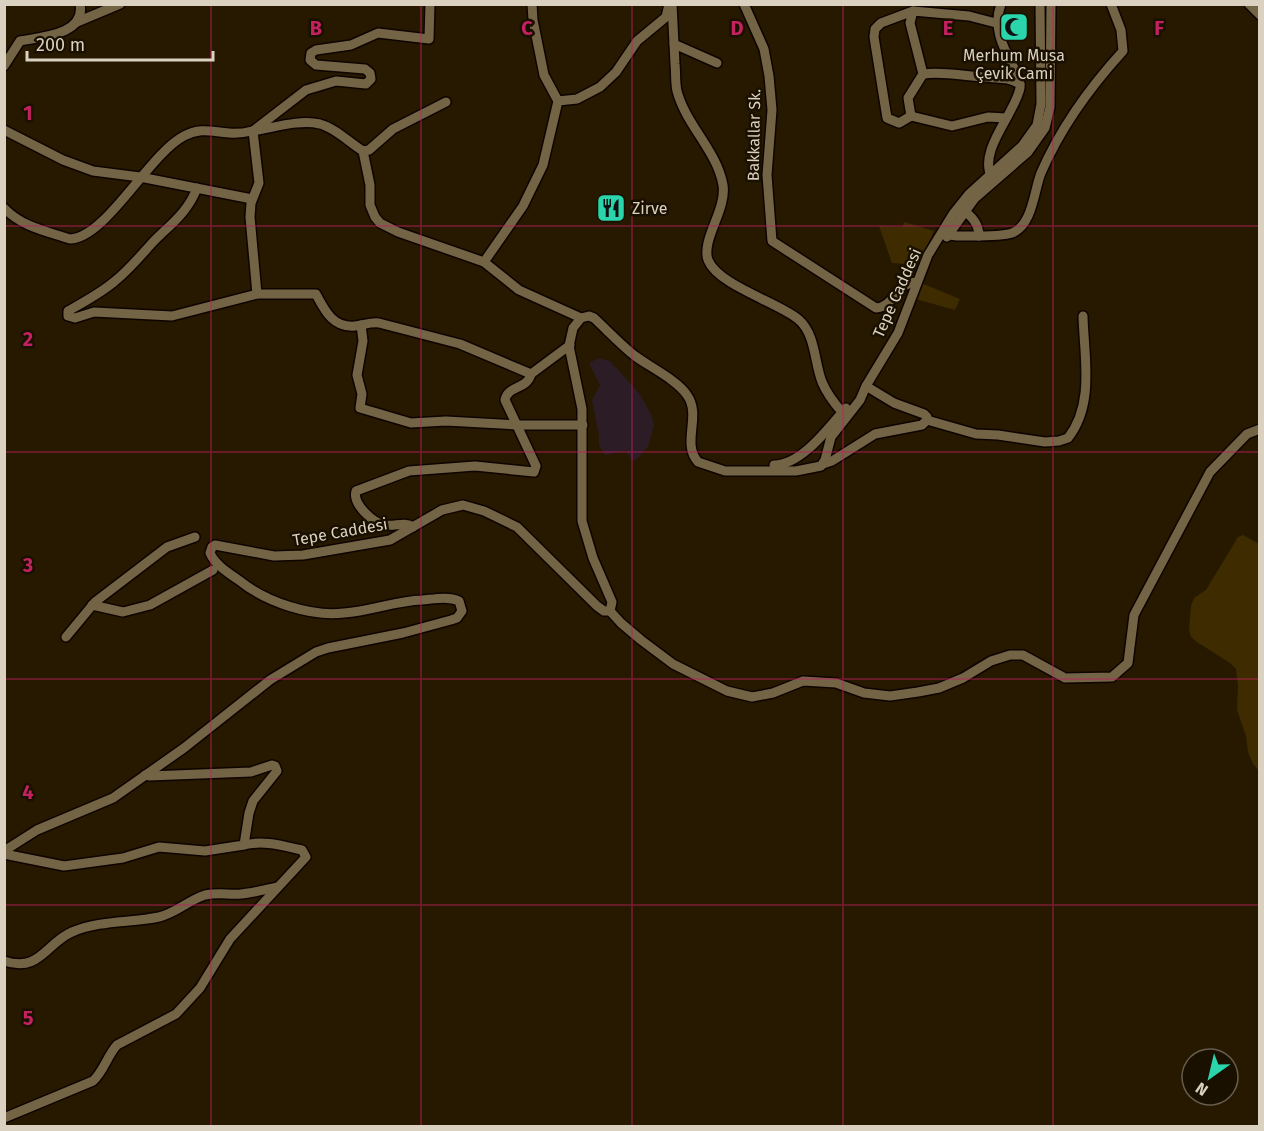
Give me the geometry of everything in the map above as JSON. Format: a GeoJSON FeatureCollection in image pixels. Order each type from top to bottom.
{"type":"FeatureCollection","features":[{"type":"Feature","properties":{"kind":"street"},"geometry":{"type":"LineString","coordinates":[[77,22],[81,10],[80,4]]}},
{"type":"Feature","properties":{"kind":"street"},"geometry":{"type":"LineString","coordinates":[[4,66],[20,41],[68,31],[77,22],[120,4]]}},
{"type":"Feature","properties":{"kind":"street"},"geometry":{"type":"LineString","coordinates":[[253,131],[306,90],[336,81],[366,84],[371,79],[370,72],[365,69],[316,65],[310,60],[311,53],[316,50],[351,45],[378,33],[429,39],[430,4]]}},
{"type":"Feature","properties":{"kind":"street"},"geometry":{"type":"LineString","coordinates":[[484,262],[523,206],[543,165],[558,101],[544,75],[532,4]]}},
{"type":"Feature","properties":{"kind":"street"},"geometry":{"type":"LineString","coordinates":[[558,101],[577,99],[600,87],[616,72],[637,41],[666,17],[670,4]]}},
{"type":"Feature","properties":{"kind":"street"},"geometry":{"type":"LineString","coordinates":[[670,4],[677,91],[720,171],[724,194],[718,219],[709,240],[708,258],[716,273],[800,320],[813,342],[822,382],[830,399],[842,412]]}},
{"type":"Feature","properties":{"kind":"street","name":"Bakkallar Sk."},"geometry":{"type":"LineString","coordinates":[[744,4],[764,48],[770,76],[772,110],[767,176],[772,242],[876,308],[887,304],[904,285],[916,282]]}},
{"type":"Feature","properties":{"kind":"street"},"geometry":{"type":"LineString","coordinates":[[992,179],[989,162],[997,136],[1018,94],[1020,84],[996,23],[1001,4]]}},
{"type":"Feature","properties":{"kind":"street"},"geometry":{"type":"LineString","coordinates":[[992,179],[1022,146],[1034,130],[1039,118],[1041,104],[1040,4]]}},
{"type":"Feature","properties":{"kind":"street"},"geometry":{"type":"LineString","coordinates":[[992,179],[1035,145],[1048,122],[1051,4]]}},
{"type":"Feature","properties":{"kind":"street"},"geometry":{"type":"LineString","coordinates":[[946,233],[979,236],[1012,233],[1025,222],[1041,172],[1098,78],[1123,51],[1121,30],[1112,4]]}},
{"type":"Feature","properties":{"kind":"street"},"geometry":{"type":"LineString","coordinates":[[1249,4],[1260,15]]}},
{"type":"Feature","properties":{"kind":"street"},"geometry":{"type":"LineString","coordinates":[[996,23],[969,16],[913,10],[881,23],[875,29],[874,37],[887,118],[899,123],[911,116],[952,126],[988,117],[1006,118]]}},
{"type":"Feature","properties":{"kind":"street"},"geometry":{"type":"LineString","coordinates":[[911,116],[908,98],[922,74],[910,23],[913,10]]}},
{"type":"Feature","properties":{"kind":"street"},"geometry":{"type":"LineString","coordinates":[[674,44],[717,63]]}},
{"type":"Feature","properties":{"kind":"street"},"geometry":{"type":"LineString","coordinates":[[922,74],[939,72],[984,78],[1005,77],[1020,84]]}},
{"type":"Feature","properties":{"kind":"street"},"geometry":{"type":"LineString","coordinates":[[4,208],[12,217],[23,223],[73,239],[98,224],[128,193],[160,154],[182,136],[207,129],[230,134],[297,123],[321,124],[363,151],[369,150],[393,129],[446,102]]}},
{"type":"Feature","properties":{"kind":"street"},"geometry":{"type":"LineString","coordinates":[[253,131],[259,176],[252,199],[250,217],[257,294]]}},
{"type":"Feature","properties":{"kind":"street"},"geometry":{"type":"LineString","coordinates":[[6,135],[75,165],[110,174],[140,177],[252,199]]}},
{"type":"Feature","properties":{"kind":"street"},"geometry":{"type":"LineString","coordinates":[[363,151],[370,185],[370,205],[380,223],[484,262],[519,290],[581,318]]}},
{"type":"Feature","properties":{"kind":"street","name":"Tepe Caddesi"},"geometry":{"type":"LineString","coordinates":[[824,460],[831,438],[860,400],[898,333],[916,282],[936,242],[946,233],[961,210],[992,179]]}},
{"type":"Feature","properties":{"kind":"street"},"geometry":{"type":"LineString","coordinates":[[197,188],[192,200],[177,221],[153,242],[133,265],[108,287],[68,311],[68,316],[75,318],[94,312],[172,316],[257,294],[316,294],[333,320],[346,326],[369,322],[380,323],[460,344],[531,374]]}},
{"type":"Feature","properties":{"kind":"street"},"geometry":{"type":"LineString","coordinates":[[961,210],[975,222],[979,236]]}},
{"type":"Feature","properties":{"kind":"street"},"geometry":{"type":"LineString","coordinates":[[610,611],[612,602],[593,558],[582,521],[580,394],[570,354],[573,328],[581,318],[589,316],[594,318],[623,346],[688,396],[694,417],[692,451],[698,462],[725,471],[809,470],[817,468],[824,460]]}},
{"type":"Feature","properties":{"kind":"street"},"geometry":{"type":"LineString","coordinates":[[927,420],[976,434],[1045,442],[1068,438],[1079,417],[1085,395],[1083,316]]}},
{"type":"Feature","properties":{"kind":"street"},"geometry":{"type":"LineString","coordinates":[[361,325],[363,341],[357,375],[362,394],[360,408],[411,423],[446,421],[517,425],[582,425]]}},
{"type":"Feature","properties":{"kind":"street"},"geometry":{"type":"LineString","coordinates":[[413,527],[406,524],[380,524],[357,504],[356,491],[409,471],[475,466],[534,472],[536,466],[505,400],[506,395],[510,390],[520,388],[529,382],[531,374],[570,345]]}},
{"type":"Feature","properties":{"kind":"street"},"geometry":{"type":"LineString","coordinates":[[866,387],[894,403],[920,411],[926,415],[927,420]]}},
{"type":"Feature","properties":{"kind":"street","name":"Tepe Caddesi"},"geometry":{"type":"LineString","coordinates":[[709,466],[781,465],[794,460],[866,387]]}},
{"type":"Feature","properties":{"kind":"street"},"geometry":{"type":"LineString","coordinates":[[824,460],[832,461],[875,434],[922,425],[927,420]]}},
{"type":"Feature","properties":{"kind":"street","name":"Tepe Caddesi"},"geometry":{"type":"LineString","coordinates":[[4,853],[37,830],[113,798],[184,748],[270,680],[316,652],[442,623],[457,618],[462,611],[459,601],[449,599],[392,603],[344,614],[317,612],[283,604],[256,593],[229,573],[210,553],[212,547],[219,544],[251,553],[303,555],[390,540],[442,510],[458,505],[496,516],[525,534],[597,606],[604,611],[610,611],[647,646],[673,664],[727,691],[752,697],[773,693],[804,681],[836,683],[864,693],[890,696],[939,688],[963,678],[991,661],[1010,655],[1023,655],[1065,678],[1112,677],[1128,663],[1134,615],[1210,472],[1247,434],[1260,429]]}},
{"type":"Feature","properties":{"kind":"street"},"geometry":{"type":"LineString","coordinates":[[809,470],[803,461],[805,451],[811,447],[818,448],[824,460]]}},
{"type":"Feature","properties":{"kind":"street"},"geometry":{"type":"LineString","coordinates":[[66,638],[92,605],[167,547],[195,537]]}},
{"type":"Feature","properties":{"kind":"street"},"geometry":{"type":"LineString","coordinates":[[92,605],[123,612],[150,605],[213,570]]}},
{"type":"Feature","properties":{"kind":"street"},"geometry":{"type":"LineString","coordinates":[[145,775],[244,772],[275,766],[277,773],[257,795],[250,807],[244,845]]}},
{"type":"Feature","properties":{"kind":"street"},"geometry":{"type":"LineString","coordinates":[[4,853],[64,866],[123,858],[159,847],[205,851],[255,842],[305,852],[305,860],[230,939],[200,988],[176,1014],[117,1045],[110,1053],[100,1074],[93,1081],[4,1118]]}},
{"type":"Feature","properties":{"kind":"street"},"geometry":{"type":"LineString","coordinates":[[4,961],[34,962],[58,940],[72,932],[95,925],[161,917],[202,896],[219,892],[239,894],[278,887]]}},
{"type":"Feature","properties":{"kind":"shaded area"},"geometry":{"type":"Polygon","coordinates":[[[904,222],[934,231],[918,265],[892,263],[879,226],[903,227],[904,222]]]}},
{"type":"Feature","properties":{"kind":"shaded area"},"geometry":{"type":"Polygon","coordinates":[[[919,282],[960,299],[955,310],[912,298],[919,282]]]}},
{"type":"Feature","properties":{"kind":"shaded area"},"geometry":{"type":"Polygon","coordinates":[[[599,358],[610,361],[639,393],[651,414],[654,425],[648,447],[633,461],[626,451],[605,455],[599,445],[592,400],[600,385],[589,363],[599,358]]]}},
{"type":"Feature","properties":{"kind":"shaded area"},"geometry":{"type":"Polygon","coordinates":[[[1243,535],[1259,544],[1259,771],[1248,752],[1246,736],[1237,710],[1236,669],[1197,642],[1191,637],[1189,630],[1194,598],[1206,590],[1238,537],[1243,535]]]}},
{"type":"Feature","properties":{"kind":"place","name":"Merhum Musa Çevik Cami"},"geometry":{"type":"Point","coordinates":[1014,27]}},
{"type":"Feature","properties":{"kind":"place","name":"Zirve"},"geometry":{"type":"Point","coordinates":[611,208]}}]}
